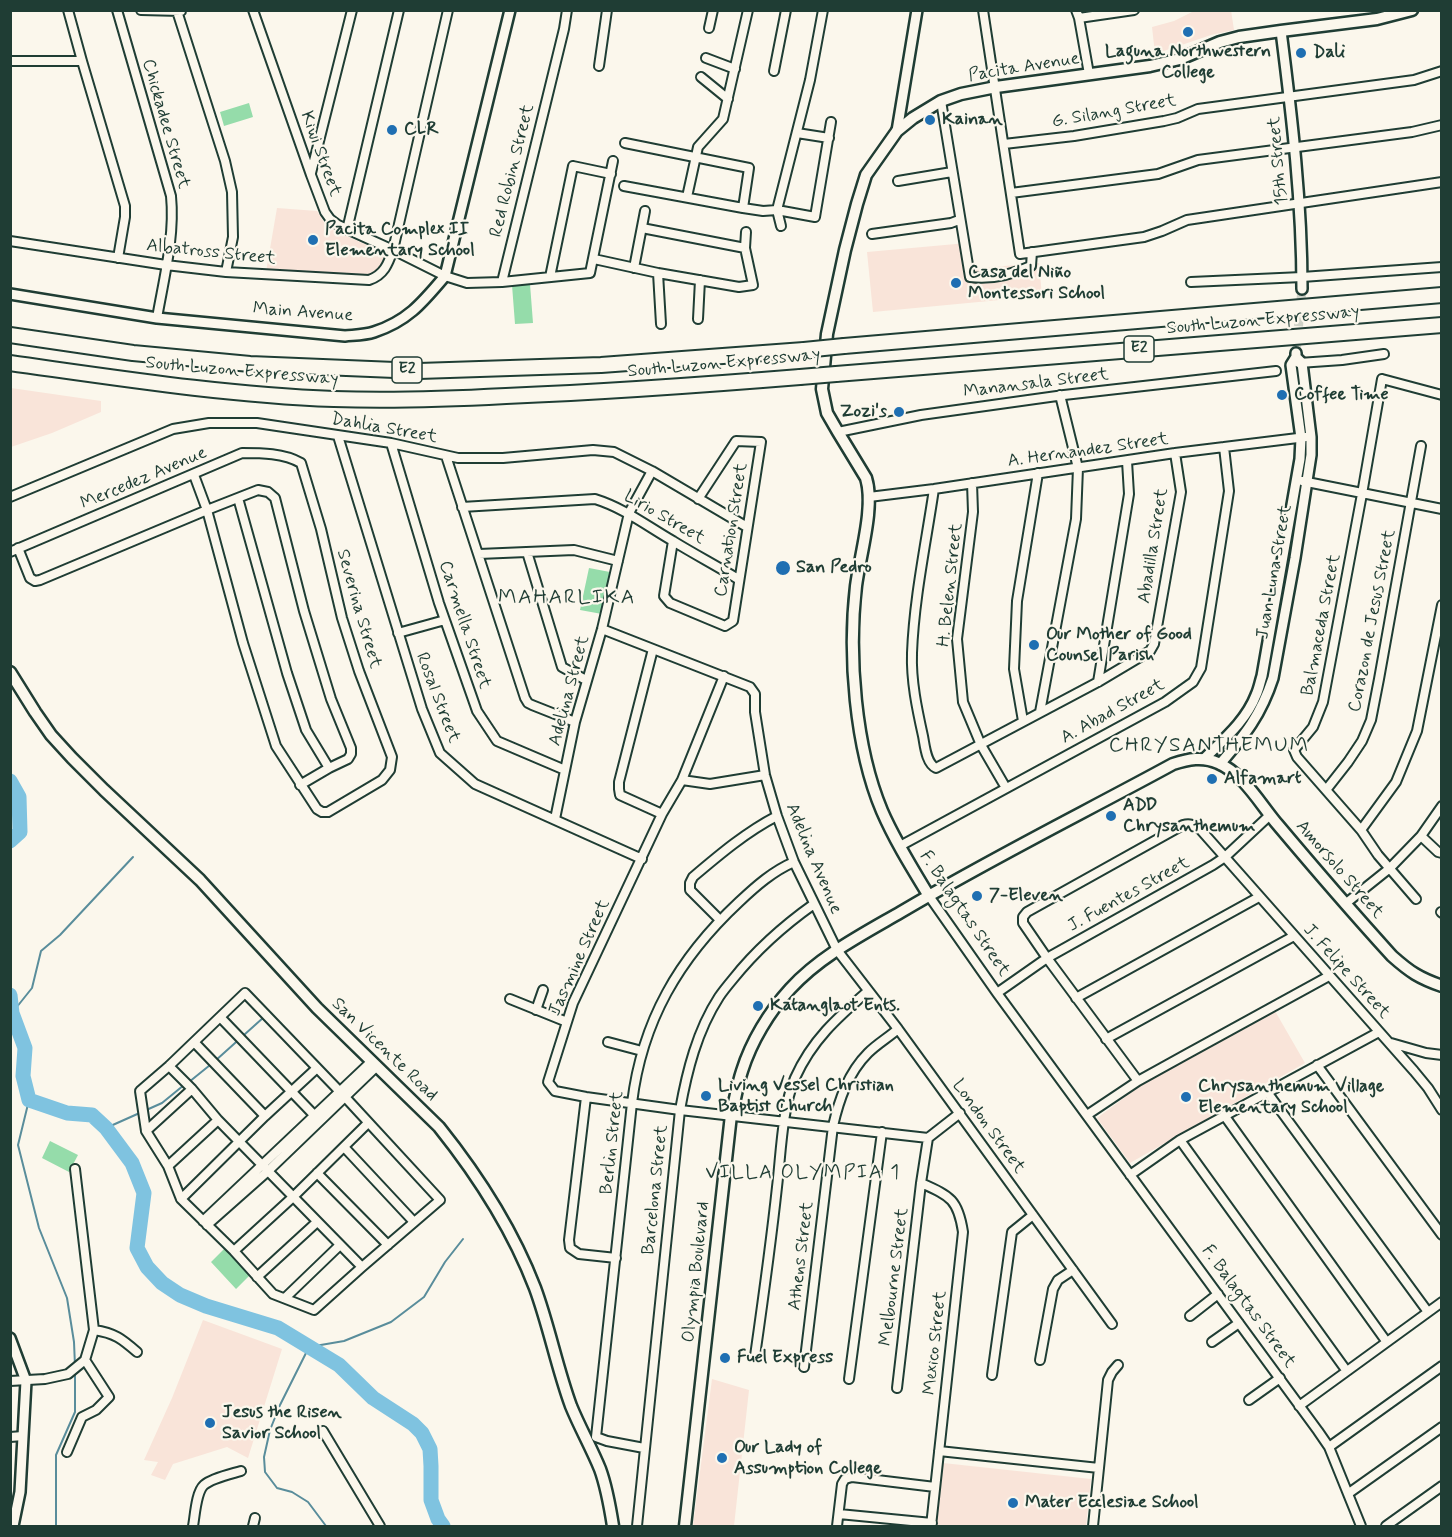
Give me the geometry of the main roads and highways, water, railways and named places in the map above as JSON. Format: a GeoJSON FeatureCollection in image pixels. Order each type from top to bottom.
{"type":"FeatureCollection","features":[{"type":"Feature","properties":{"kind":"highway","name":"South Luzon Expressway"},"geometry":{"type":"LineString","coordinates":[[10,335],[133,353],[250,364],[419,371],[601,365],[804,350],[1442,295]]}},
{"type":"Feature","properties":{"kind":"highway","name":"South Luzon Expressway"},"geometry":{"type":"LineString","coordinates":[[10,363],[141,382],[256,394],[333,399],[418,400],[602,392],[1442,325]]}},
{"type":"Feature","properties":{"kind":"main road","name":"Pacita Avenue"},"geometry":{"type":"LineString","coordinates":[[827,334],[845,250],[866,175],[897,131],[913,118],[940,102],[961,94],[996,87],[1150,66],[1180,59],[1220,42],[1239,38],[1412,10]]}},
{"type":"Feature","properties":{"kind":"main road","name":"F. Balagtas Street"},"geometry":{"type":"LineString","coordinates":[[827,334],[822,389],[827,412],[868,485],[867,521],[856,588],[853,645],[855,689],[865,758],[883,813],[928,896]]}},
{"type":"Feature","properties":{"kind":"main road","name":"San Vicente Road"},"geometry":{"type":"LineString","coordinates":[[10,672],[51,735],[72,758],[200,880],[296,986],[439,1127],[458,1151],[495,1205],[515,1241],[535,1289],[572,1406],[600,1468],[609,1498],[613,1527]]}},
{"type":"Feature","properties":{"kind":"main road","name":"Amorsolo Street"},"geometry":{"type":"LineString","coordinates":[[928,896],[1173,764],[1204,759],[1220,764],[1235,774],[1392,956],[1422,980],[1442,986]]}},
{"type":"Feature","properties":{"kind":"main road","name":"Olympia Boulevard"},"geometry":{"type":"LineString","coordinates":[[685,1527],[731,1115],[742,1070],[770,1015],[804,975],[837,950],[928,896]]}},
{"type":"Feature","properties":{"kind":"waterway"},"geometry":{"type":"LineString","coordinates":[[10,781],[19,797],[20,832],[10,841]]}},
{"type":"Feature","properties":{"kind":"waterway"},"geometry":{"type":"LineString","coordinates":[[12,1013],[32,988],[41,951],[60,935],[133,857]]}},
{"type":"Feature","properties":{"kind":"waterway"},"geometry":{"type":"LineString","coordinates":[[10,995],[12,1013],[25,1048],[23,1076],[29,1100],[67,1113],[92,1115],[106,1128],[132,1163],[144,1193],[137,1248],[147,1267],[162,1283],[180,1295],[206,1306],[278,1328],[339,1365],[373,1398],[413,1424],[422,1433],[430,1449],[431,1500],[443,1526]]}},
{"type":"Feature","properties":{"kind":"waterway"},"geometry":{"type":"LineString","coordinates":[[189,1082],[264,1017]]}},
{"type":"Feature","properties":{"kind":"waterway"},"geometry":{"type":"LineString","coordinates":[[106,1128],[162,1103],[184,1085]]}},
{"type":"Feature","properties":{"kind":"waterway"},"geometry":{"type":"LineString","coordinates":[[29,1100],[18,1145],[39,1228],[67,1298],[74,1342],[75,1366]]}},
{"type":"Feature","properties":{"kind":"waterway"},"geometry":{"type":"LineString","coordinates":[[326,1526],[308,1502],[292,1492],[277,1488],[265,1472],[264,1457],[270,1430],[280,1405],[309,1347],[344,1341],[391,1322],[424,1297],[445,1262],[463,1239]]}},
{"type":"Feature","properties":{"kind":"waterway"},"geometry":{"type":"LineString","coordinates":[[56,1526],[56,1455],[75,1412],[75,1372]]}},
{"type":"Feature","properties":{"kind":"tunnel"},"geometry":{"type":"LineString","coordinates":[[1296,353],[1302,289]]}},
{"type":"Feature","properties":{"kind":"place","name":"Laguna Northwestern College"},"geometry":{"type":"Point","coordinates":[1188,32]}},
{"type":"Feature","properties":{"kind":"place","name":"Dali"},"geometry":{"type":"Point","coordinates":[1301,53]}},
{"type":"Feature","properties":{"kind":"place","name":"Kainan"},"geometry":{"type":"Point","coordinates":[930,120]}},
{"type":"Feature","properties":{"kind":"place","name":"CLR"},"geometry":{"type":"Point","coordinates":[392,130]}},
{"type":"Feature","properties":{"kind":"place","name":"Pacita Complex II Elementary School"},"geometry":{"type":"Point","coordinates":[313,240]}},
{"type":"Feature","properties":{"kind":"place","name":"Casa del Niño Montessori School"},"geometry":{"type":"Point","coordinates":[956,283]}},
{"type":"Feature","properties":{"kind":"place","name":"Coffee Time"},"geometry":{"type":"Point","coordinates":[1282,395]}},
{"type":"Feature","properties":{"kind":"place","name":"Zozi's"},"geometry":{"type":"Point","coordinates":[899,412]}},
{"type":"Feature","properties":{"kind":"place","name":"San Pedro"},"geometry":{"type":"Point","coordinates":[783,568]}},
{"type":"Feature","properties":{"kind":"place","name":"Our Mother of Good Counsel Parish"},"geometry":{"type":"Point","coordinates":[1034,645]}},
{"type":"Feature","properties":{"kind":"place","name":"Alfamart"},"geometry":{"type":"Point","coordinates":[1212,779]}},
{"type":"Feature","properties":{"kind":"place","name":"ADD Chrysanthemum"},"geometry":{"type":"Point","coordinates":[1111,816]}},
{"type":"Feature","properties":{"kind":"place","name":"7-Eleven"},"geometry":{"type":"Point","coordinates":[977,896]}},
{"type":"Feature","properties":{"kind":"place","name":"Katanglaot Ents."},"geometry":{"type":"Point","coordinates":[758,1006]}},
{"type":"Feature","properties":{"kind":"place","name":"Living Vessel Christian Baptist Church"},"geometry":{"type":"Point","coordinates":[706,1096]}},
{"type":"Feature","properties":{"kind":"place","name":"Chrysanthemum Village Elementary School"},"geometry":{"type":"Point","coordinates":[1186,1097]}},
{"type":"Feature","properties":{"kind":"place","name":"Fuel Express"},"geometry":{"type":"Point","coordinates":[725,1358]}},
{"type":"Feature","properties":{"kind":"place","name":"Jesus the Risen Savior School"},"geometry":{"type":"Point","coordinates":[210,1423]}},
{"type":"Feature","properties":{"kind":"place","name":"Our Lady of Assumption College"},"geometry":{"type":"Point","coordinates":[722,1458]}},
{"type":"Feature","properties":{"kind":"place","name":"Mater Ecclesiae School"},"geometry":{"type":"Point","coordinates":[1013,1503]}},
{"type":"Feature","properties":{"kind":"district","name":"MAHARLIKA"},"geometry":{"type":"Point","coordinates":[567,599]}},
{"type":"Feature","properties":{"kind":"district","name":"CHRYSANTHEMUM"},"geometry":{"type":"Point","coordinates":[1209,747]}},
{"type":"Feature","properties":{"kind":"district","name":"VILLA OLYMPIA 1"},"geometry":{"type":"Point","coordinates":[803,1174]}}]}
